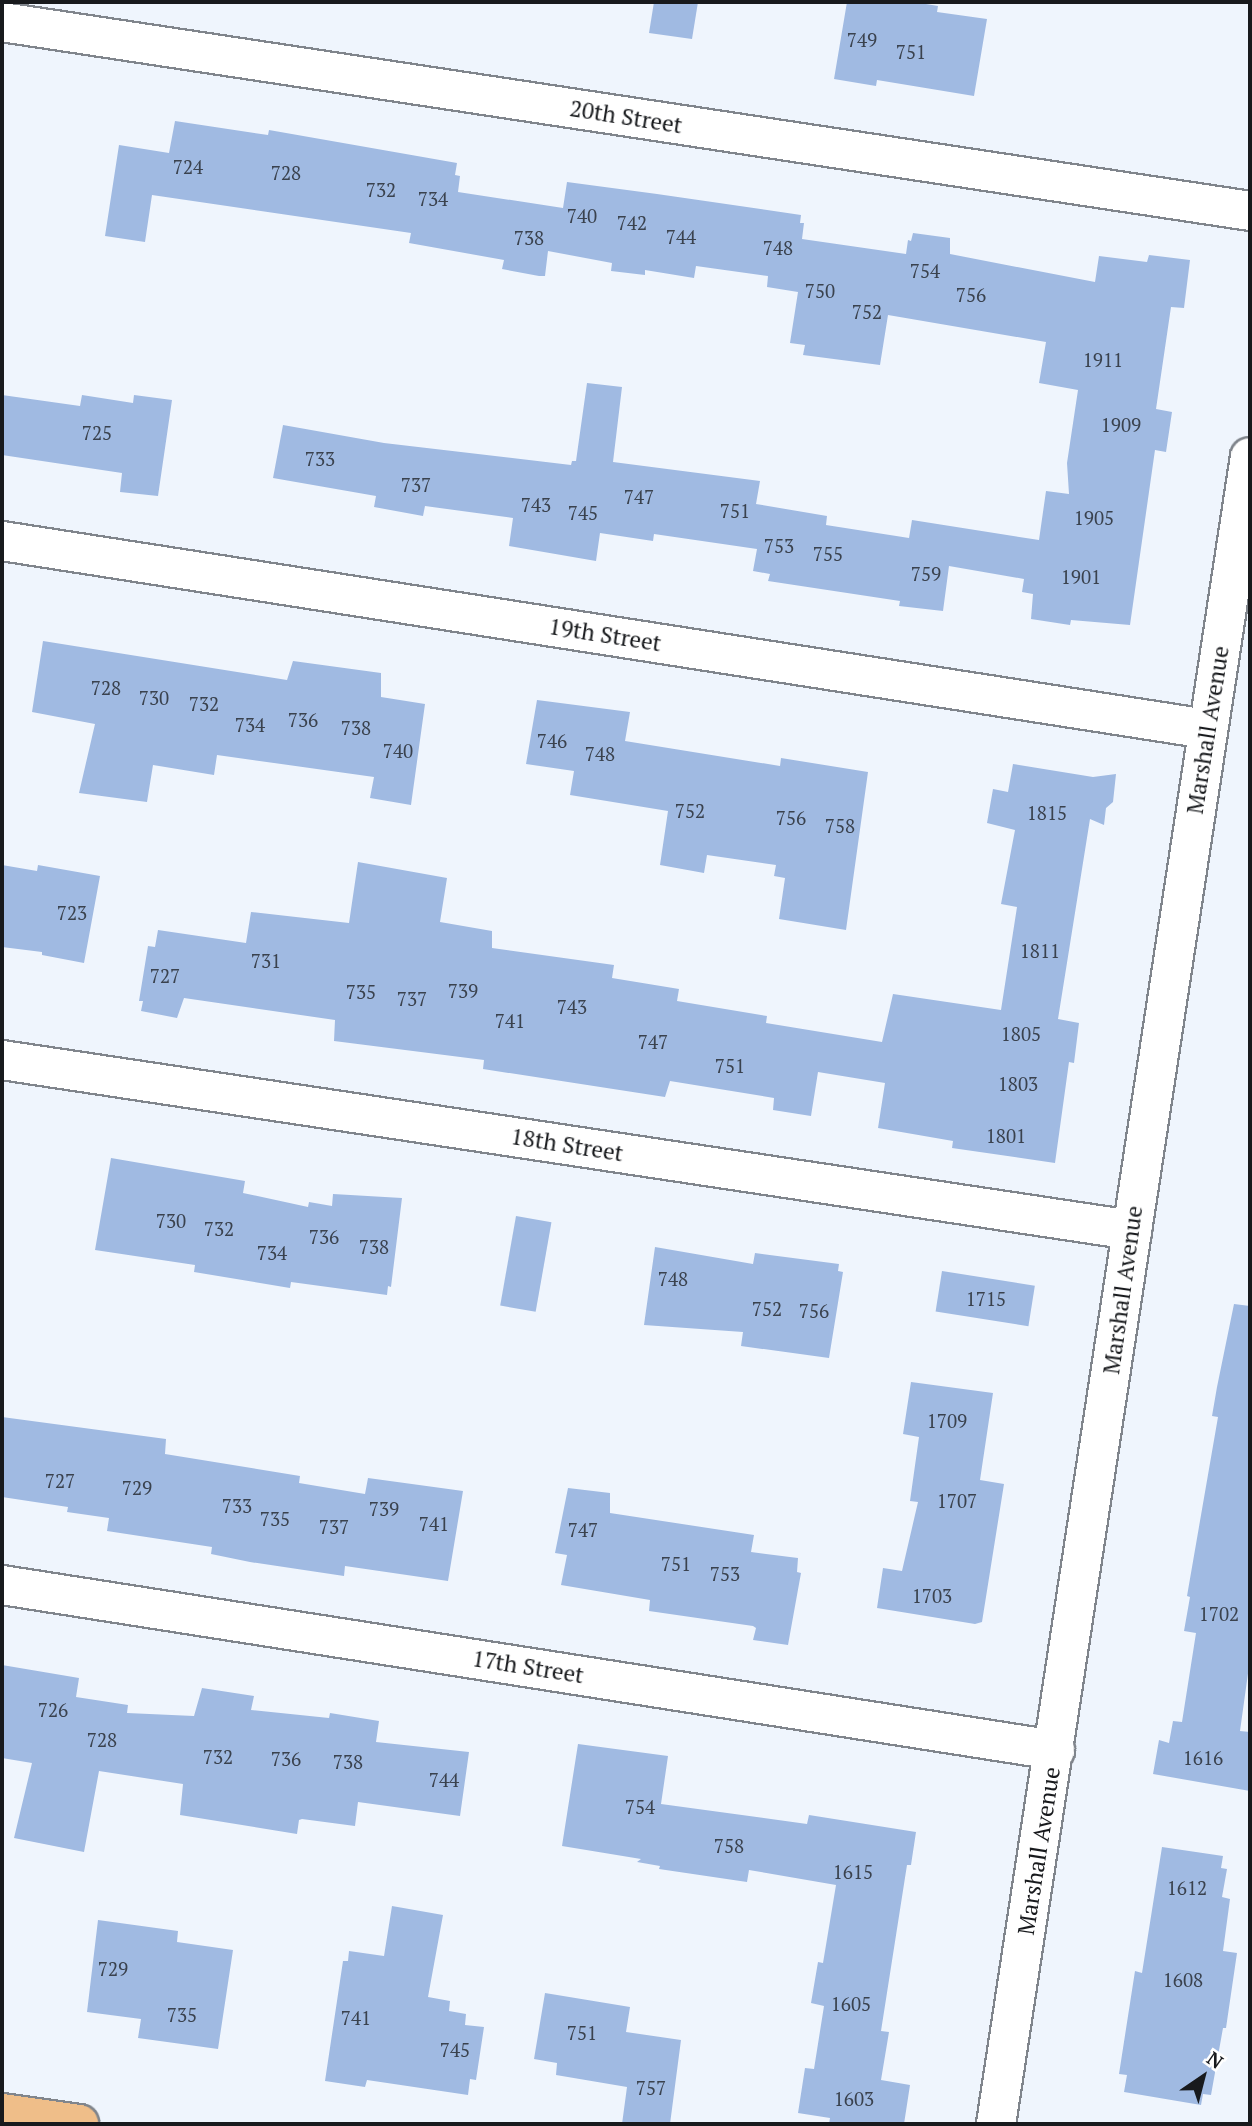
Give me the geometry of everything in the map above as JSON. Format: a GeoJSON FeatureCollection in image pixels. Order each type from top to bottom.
{"type":"FeatureCollection","features":[{"type":"Feature","properties":{"kind":"main road"},"geometry":{"type":"LineString","coordinates":[[2,2113],[79,2124]]}},
{"type":"Feature","properties":{"kind":"street","name":"20th Street"},"geometry":{"type":"LineString","coordinates":[[2,22],[1250,211]]}},
{"type":"Feature","properties":{"kind":"street","name":"Marshall Avenue"},"geometry":{"type":"LineString","coordinates":[[996,2124],[1250,457]]}},
{"type":"Feature","properties":{"kind":"street","name":"19th Street"},"geometry":{"type":"LineString","coordinates":[[2,541],[1208,730]]}},
{"type":"Feature","properties":{"kind":"street","name":"18th Street"},"geometry":{"type":"LineString","coordinates":[[2,1060],[1132,1230]]}},
{"type":"Feature","properties":{"kind":"street","name":"17th Street"},"geometry":{"type":"LineString","coordinates":[[2,1584],[1055,1749]]}},
{"type":"Feature","properties":{"kind":"building"},"geometry":{"type":"Polygon","coordinates":[[[654,2],[698,2],[692,39],[649,33],[654,2]]]}},
{"type":"Feature","properties":{"kind":"building"},"geometry":{"type":"Polygon","coordinates":[[[847,2],[914,2],[938,6],[937,12],[987,19],[974,96],[877,80],[876,86],[834,79],[847,2]]]}},
{"type":"Feature","properties":{"kind":"building"},"geometry":{"type":"Polygon","coordinates":[[[175,121],[268,135],[269,130],[457,163],[455,175],[460,176],[458,192],[563,208],[567,182],[657,194],[801,215],[800,223],[804,223],[802,239],[906,254],[908,240],[911,241],[913,233],[950,238],[950,254],[1095,282],[1099,256],[1147,262],[1149,255],[1190,260],[1184,308],[1171,307],[1156,409],[1172,412],[1166,452],[1155,450],[1130,625],[1071,620],[1070,625],[1031,619],[1033,594],[1022,592],[1024,579],[949,566],[943,611],[899,606],[900,601],[768,581],[770,574],[753,571],[757,549],[654,534],[653,541],[600,533],[596,561],[509,546],[513,518],[425,506],[423,516],[374,507],[376,496],[273,478],[283,425],[384,443],[571,465],[572,461],[576,461],[587,383],[622,387],[613,462],[760,481],[756,504],[827,516],[826,525],[909,538],[912,520],[1039,540],[1046,491],[1069,494],[1067,463],[1078,390],[1039,383],[1046,342],[888,315],[880,365],[803,355],[805,345],[790,343],[798,292],[767,287],[768,276],[696,266],[694,278],[645,270],[645,275],[611,271],[612,263],[548,251],[545,276],[539,276],[502,269],[504,260],[409,243],[411,233],[152,195],[145,242],[105,236],[119,145],[169,153],[175,121]]]}},
{"type":"Feature","properties":{"kind":"building"},"geometry":{"type":"Polygon","coordinates":[[[2,395],[80,406],[82,395],[133,403],[134,395],[172,400],[158,496],[120,492],[122,473],[2,455],[2,395]]]}},
{"type":"Feature","properties":{"kind":"building"},"geometry":{"type":"Polygon","coordinates":[[[43,641],[287,680],[293,661],[381,673],[381,697],[425,704],[411,805],[370,798],[374,777],[217,755],[214,775],[153,765],[147,802],[79,793],[95,724],[32,712],[43,641]]]}},
{"type":"Feature","properties":{"kind":"building"},"geometry":{"type":"Polygon","coordinates":[[[537,700],[630,712],[625,741],[780,766],[781,758],[868,772],[846,930],[779,919],[785,878],[774,876],[776,865],[707,855],[704,873],[660,865],[668,811],[570,795],[574,771],[526,764],[537,700]]]}},
{"type":"Feature","properties":{"kind":"building"},"geometry":{"type":"Polygon","coordinates":[[[1013,764],[1093,777],[1116,774],[1113,802],[1106,808],[1104,825],[1090,819],[1058,1019],[1079,1023],[1074,1063],[1069,1062],[1055,1163],[952,1148],[953,1141],[878,1128],[885,1083],[818,1072],[811,1116],[773,1110],[774,1098],[670,1081],[665,1097],[483,1069],[484,1060],[334,1041],[335,1020],[184,998],[177,1018],[141,1011],[143,1001],[139,1001],[148,946],[155,947],[158,930],[246,943],[251,912],[349,923],[358,862],[447,878],[440,922],[492,931],[492,948],[614,965],[612,978],[679,989],[677,1001],[767,1016],[766,1023],[882,1042],[893,994],[1001,1010],[1017,907],[1001,904],[1015,830],[987,823],[993,789],[1008,792],[1013,764]]]}},
{"type":"Feature","properties":{"kind":"building"},"geometry":{"type":"Polygon","coordinates":[[[2,865],[37,871],[38,865],[100,876],[84,963],[42,955],[42,952],[2,947],[2,865]]]}},
{"type":"Feature","properties":{"kind":"building"},"geometry":{"type":"Polygon","coordinates":[[[111,1158],[245,1181],[243,1193],[308,1207],[309,1202],[332,1206],[333,1194],[402,1198],[391,1287],[388,1286],[387,1295],[291,1282],[290,1288],[194,1272],[195,1265],[95,1250],[111,1158]]]}},
{"type":"Feature","properties":{"kind":"building"},"geometry":{"type":"Polygon","coordinates":[[[516,1216],[551,1222],[536,1312],[500,1306],[516,1216]]]}},
{"type":"Feature","properties":{"kind":"building"},"geometry":{"type":"Polygon","coordinates":[[[655,1247],[753,1264],[755,1253],[839,1264],[838,1271],[843,1272],[829,1358],[741,1346],[743,1332],[644,1325],[655,1247]]]}},
{"type":"Feature","properties":{"kind":"building"},"geometry":{"type":"Polygon","coordinates":[[[942,1271],[1035,1286],[1028,1326],[936,1311],[942,1271]]]}},
{"type":"Feature","properties":{"kind":"building"},"geometry":{"type":"Polygon","coordinates":[[[1234,1304],[1250,1306],[1250,1659],[1240,1731],[1250,1732],[1250,1791],[1153,1774],[1159,1740],[1169,1743],[1173,1721],[1182,1722],[1196,1633],[1184,1631],[1190,1597],[1187,1596],[1218,1417],[1212,1416],[1234,1304]]]}},
{"type":"Feature","properties":{"kind":"building"},"geometry":{"type":"Polygon","coordinates":[[[911,1382],[993,1393],[980,1480],[1004,1484],[982,1622],[975,1624],[877,1608],[883,1568],[902,1571],[918,1502],[910,1501],[919,1437],[903,1434],[911,1382]]]}},
{"type":"Feature","properties":{"kind":"building"},"geometry":{"type":"Polygon","coordinates":[[[2,1417],[166,1439],[165,1454],[300,1476],[299,1483],[365,1494],[368,1478],[463,1491],[448,1581],[345,1566],[344,1576],[250,1562],[211,1554],[212,1547],[107,1531],[109,1518],[67,1512],[68,1507],[2,1497],[2,1417]]]}},
{"type":"Feature","properties":{"kind":"building"},"geometry":{"type":"Polygon","coordinates":[[[568,1488],[610,1493],[610,1513],[754,1535],[751,1552],[798,1558],[797,1572],[801,1573],[788,1645],[753,1640],[756,1628],[753,1626],[649,1611],[650,1600],[561,1585],[567,1555],[555,1553],[568,1488]]]}},
{"type":"Feature","properties":{"kind":"building"},"geometry":{"type":"Polygon","coordinates":[[[2,1665],[79,1678],[76,1697],[128,1705],[127,1713],[194,1716],[202,1688],[254,1696],[251,1710],[329,1718],[330,1713],[379,1721],[376,1742],[469,1752],[460,1816],[358,1802],[355,1826],[302,1819],[299,1820],[297,1834],[180,1815],[183,1784],[99,1771],[84,1852],[14,1838],[32,1763],[2,1758],[2,1665]]]}},
{"type":"Feature","properties":{"kind":"building"},"geometry":{"type":"Polygon","coordinates":[[[578,1744],[668,1756],[661,1804],[807,1824],[809,1815],[916,1832],[911,1865],[907,1865],[881,2031],[889,2032],[881,2080],[910,2085],[904,2124],[829,2124],[830,2118],[798,2113],[805,2068],[814,2069],[824,2006],[811,2003],[818,1962],[823,1963],[836,1885],[749,1870],[747,1882],[659,1869],[660,1866],[637,1862],[641,1859],[562,1846],[578,1744]]]}},
{"type":"Feature","properties":{"kind":"building"},"geometry":{"type":"Polygon","coordinates":[[[1162,1847],[1223,1856],[1221,1868],[1227,1869],[1222,1897],[1230,1899],[1223,1951],[1237,1953],[1226,2028],[1223,2028],[1211,2095],[1203,2094],[1201,2105],[1124,2092],[1127,2075],[1119,2074],[1135,1971],[1142,1973],[1162,1847]]]}},
{"type":"Feature","properties":{"kind":"building"},"geometry":{"type":"Polygon","coordinates":[[[392,1906],[443,1915],[428,1997],[450,2001],[449,2011],[466,2014],[465,2025],[484,2027],[476,2080],[470,2079],[468,2095],[367,2080],[365,2087],[325,2081],[343,1961],[348,1961],[349,1951],[384,1956],[392,1906]]]}},
{"type":"Feature","properties":{"kind":"building"},"geometry":{"type":"Polygon","coordinates":[[[98,1920],[178,1931],[177,1942],[233,1950],[218,2049],[138,2038],[141,2019],[87,2012],[98,1920]]]}},
{"type":"Feature","properties":{"kind":"building"},"geometry":{"type":"Polygon","coordinates":[[[545,1993],[630,2007],[626,2032],[681,2040],[670,2124],[622,2124],[627,2087],[556,2075],[557,2063],[534,2059],[545,1993]]]}}]}
